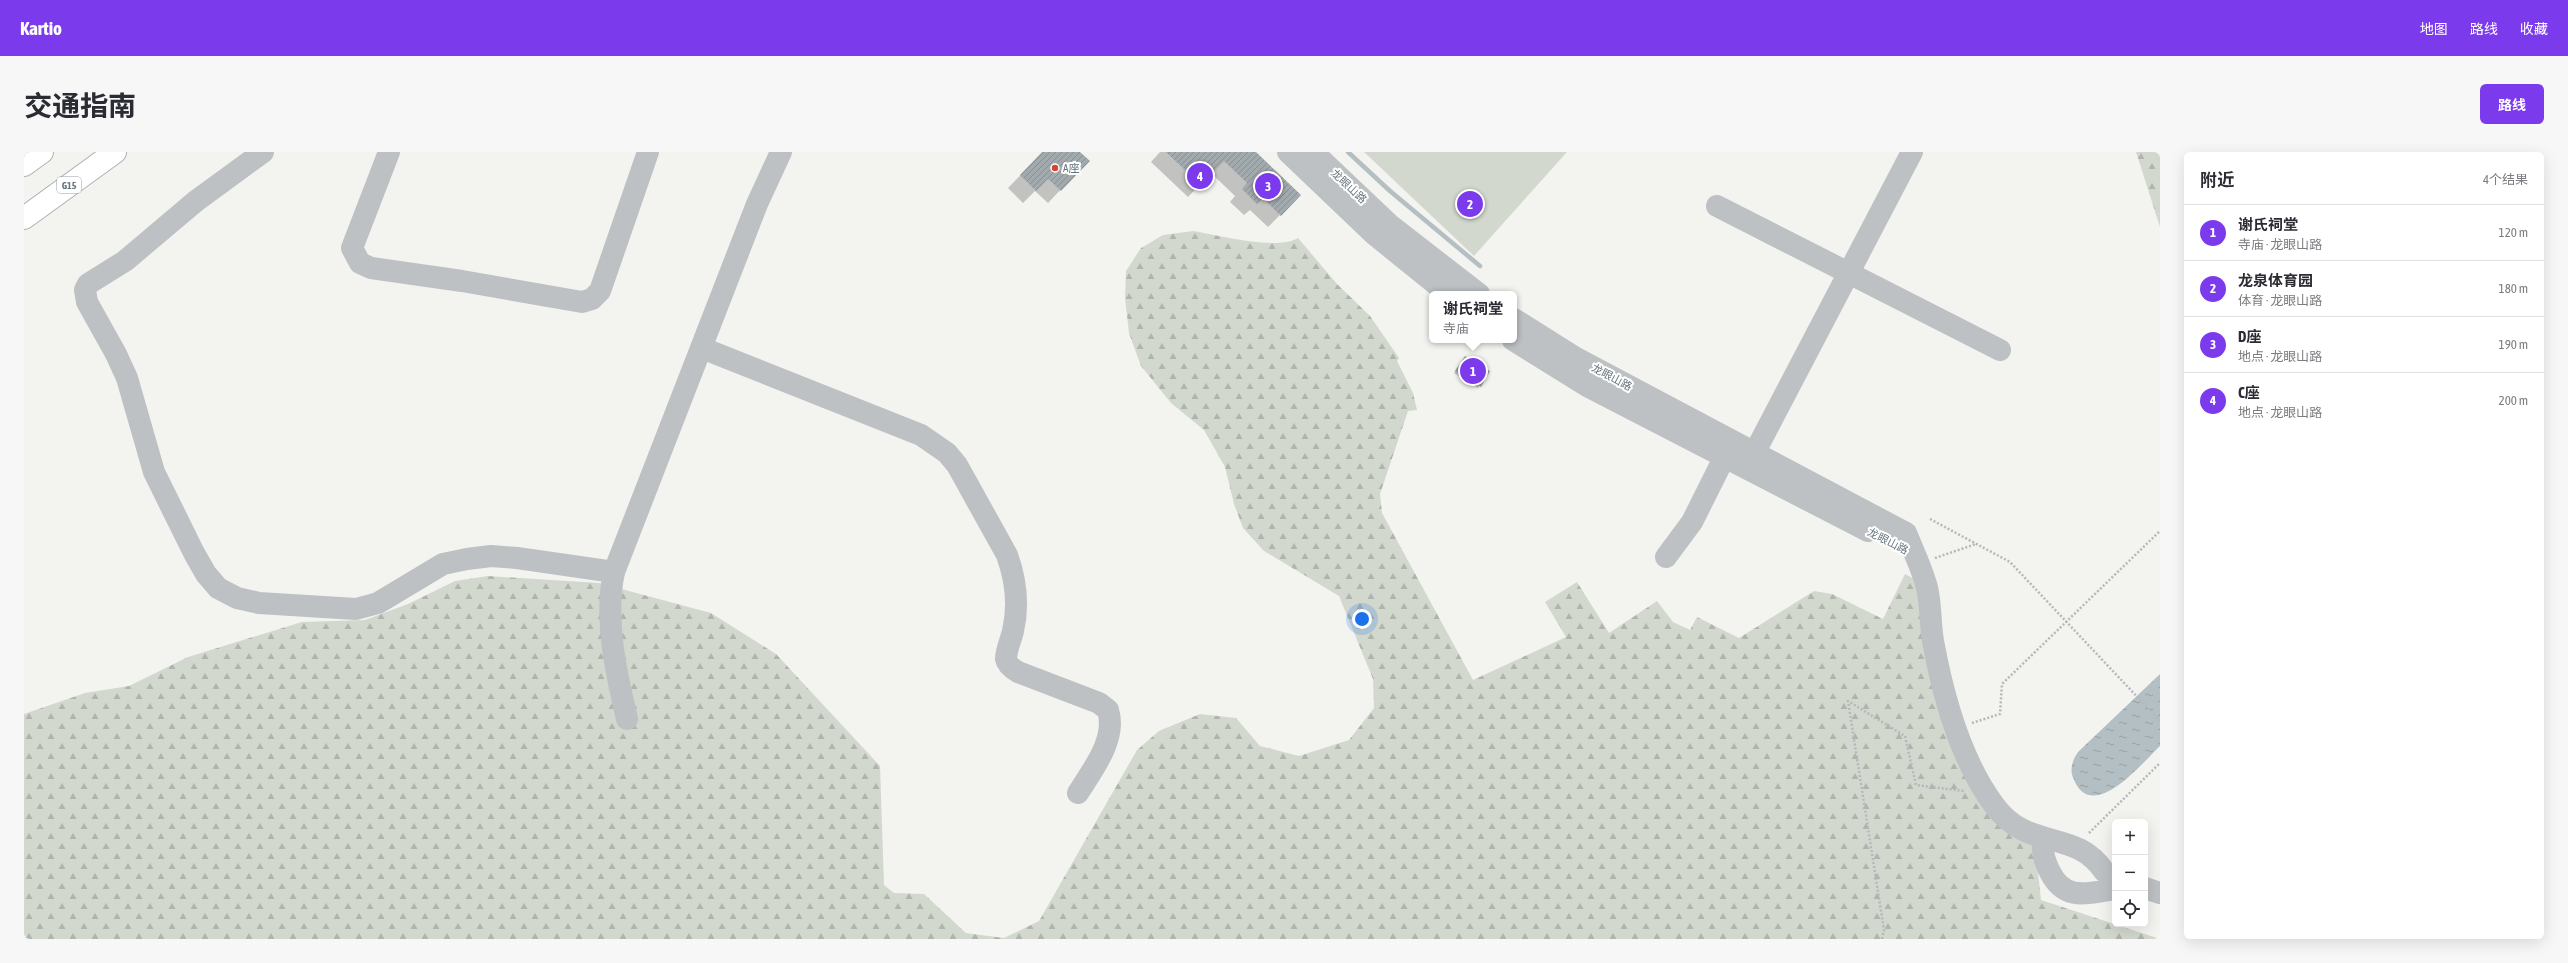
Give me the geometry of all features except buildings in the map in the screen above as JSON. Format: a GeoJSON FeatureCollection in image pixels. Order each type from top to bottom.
{"type":"FeatureCollection","features":[{"type":"Feature","properties":{"kind":"highway"},"geometry":{"type":"LineString","coordinates":[[24,165],[42,152]]}},
{"type":"Feature","properties":{"kind":"highway","name":"G15"},"geometry":{"type":"LineString","coordinates":[[24,218],[115,152]]}},
{"type":"Feature","properties":{"kind":"street"},"geometry":{"type":"LineString","coordinates":[[263,152],[196,201],[125,260],[88,284],[85,290],[87,302],[116,354],[127,378],[154,472],[206,574],[218,588],[237,598],[259,603],[356,609],[378,603],[443,564],[467,558],[491,556],[517,558],[614,572]]}},
{"type":"Feature","properties":{"kind":"street"},"geometry":{"type":"LineString","coordinates":[[389,152],[352,248],[360,263],[371,268],[399,274],[462,281],[582,302],[592,299],[600,292],[648,152]]}},
{"type":"Feature","properties":{"kind":"street"},"geometry":{"type":"LineString","coordinates":[[627,719],[614,655],[610,598],[614,572],[757,204],[781,152]]}},
{"type":"Feature","properties":{"kind":"street","name":"龙眼山路"},"geometry":{"type":"LineString","coordinates":[[1288,152],[1375,236],[1444,291]]}},
{"type":"Feature","properties":{"kind":"street","name":"龙眼山路"},"geometry":{"type":"LineString","coordinates":[[1313,152],[1390,225],[1475,291]]}},
{"type":"Feature","properties":{"kind":"street"},"geometry":{"type":"LineString","coordinates":[[1750,461],[1912,152]]}},
{"type":"Feature","properties":{"kind":"street"},"geometry":{"type":"LineString","coordinates":[[1717,206],[2000,350]]}},
{"type":"Feature","properties":{"kind":"street","name":"龙眼山路"},"geometry":{"type":"LineString","coordinates":[[1517,322],[1750,461],[1906,533],[1927,585],[1933,642],[1942,681],[1956,728],[1965,752],[1987,794],[1994,805],[2018,828],[2043,839],[2075,846],[2088,852],[2110,880]]}},
{"type":"Feature","properties":{"kind":"street","name":"龙眼山路"},"geometry":{"type":"LineString","coordinates":[[1517,342],[1587,386],[1728,449]]}},
{"type":"Feature","properties":{"kind":"street"},"geometry":{"type":"LineString","coordinates":[[702,348],[921,435],[947,453],[961,472],[1012,569],[1016,603],[1013,631],[1006,660],[1010,666],[1018,672],[1099,703],[1108,710],[1110,730],[1105,745],[1078,793]]}},
{"type":"Feature","properties":{"kind":"street"},"geometry":{"type":"LineString","coordinates":[[1666,556],[1692,522],[1728,449]]}},
{"type":"Feature","properties":{"kind":"street"},"geometry":{"type":"LineString","coordinates":[[2043,839],[2042,853],[2046,864],[2057,884],[2066,891],[2086,894],[2110,880]]}},
{"type":"Feature","properties":{"kind":"street"},"geometry":{"type":"LineString","coordinates":[[2148,889],[2160,893]]}},
{"type":"Feature","properties":{"kind":"path"},"geometry":{"type":"LineString","coordinates":[[1930,519],[2010,562],[2160,721]]}},
{"type":"Feature","properties":{"kind":"path"},"geometry":{"type":"LineString","coordinates":[[1956,728],[2000,714],[2002,684],[2065,621],[2160,531]]}},
{"type":"Feature","properties":{"kind":"path"},"geometry":{"type":"LineString","coordinates":[[1916,559],[1976,544]]}},
{"type":"Feature","properties":{"kind":"path"},"geometry":{"type":"LineString","coordinates":[[1882,939],[1884,930],[1848,701],[1905,736],[1916,786],[1987,794]]}},
{"type":"Feature","properties":{"kind":"path"},"geometry":{"type":"LineString","coordinates":[[2075,846],[2160,763]]}},
{"type":"Feature","properties":{"kind":"green space"},"geometry":{"type":"Polygon","coordinates":[[[1364,152],[1567,152],[1474,256],[1364,152]]]}},
{"type":"Feature","properties":{"kind":"green space"},"geometry":{"type":"Polygon","coordinates":[[[2136,152],[2160,152],[2160,227],[2136,152]]]}},
{"type":"Feature","properties":{"kind":"green space"},"geometry":{"type":"Polygon","coordinates":[[[1193,231],[1262,243],[1288,242],[1298,238],[1337,284],[1370,316],[1399,358],[1397,361],[1413,393],[1417,410],[1408,411],[1380,494],[1382,513],[1473,680],[1566,637],[1545,602],[1577,582],[1609,633],[1657,601],[1673,622],[1690,630],[1697,617],[1739,638],[1814,591],[1832,594],[1883,619],[1905,574],[1918,581],[1955,746],[2035,843],[2041,900],[2112,923],[2112,927],[2123,927],[2160,939],[24,939],[24,714],[85,693],[129,686],[188,657],[302,622],[365,620],[408,604],[455,581],[488,576],[599,583],[711,613],[776,654],[880,766],[884,885],[894,893],[924,894],[966,933],[1004,938],[1039,921],[1137,750],[1159,731],[1200,714],[1236,718],[1260,746],[1299,756],[1349,740],[1374,708],[1373,679],[1339,596],[1264,551],[1243,528],[1234,504],[1225,467],[1204,430],[1171,403],[1141,366],[1129,333],[1125,298],[1126,271],[1141,248],[1163,235],[1193,231]]]}},
{"type":"Feature","properties":{"kind":"water"},"geometry":{"type":"Polygon","coordinates":[[[2160,674],[2160,746],[2118,786],[2105,793],[2093,796],[2082,792],[2072,776],[2071,769],[2078,752],[2160,674]]]}},
{"type":"Feature","properties":{"kind":"waterway"},"geometry":{"type":"LineString","coordinates":[[1348,152],[1390,191],[1480,266]]}},
{"type":"Feature","properties":{"kind":"place","name":"A座"},"geometry":{"type":"Point","coordinates":[1055,168]}},
{"type":"Feature","properties":{"kind":"place","name":"C座"},"geometry":{"type":"Point","coordinates":[1200,176]}},
{"type":"Feature","properties":{"kind":"place","name":"D座"},"geometry":{"type":"Point","coordinates":[1268,186]}},
{"type":"Feature","properties":{"kind":"place","name":"龙泉体育园"},"geometry":{"type":"Point","coordinates":[1470,204]}},
{"type":"Feature","properties":{"kind":"place","name":"谢氏祠堂"},"geometry":{"type":"Point","coordinates":[1473,371]}}]}
